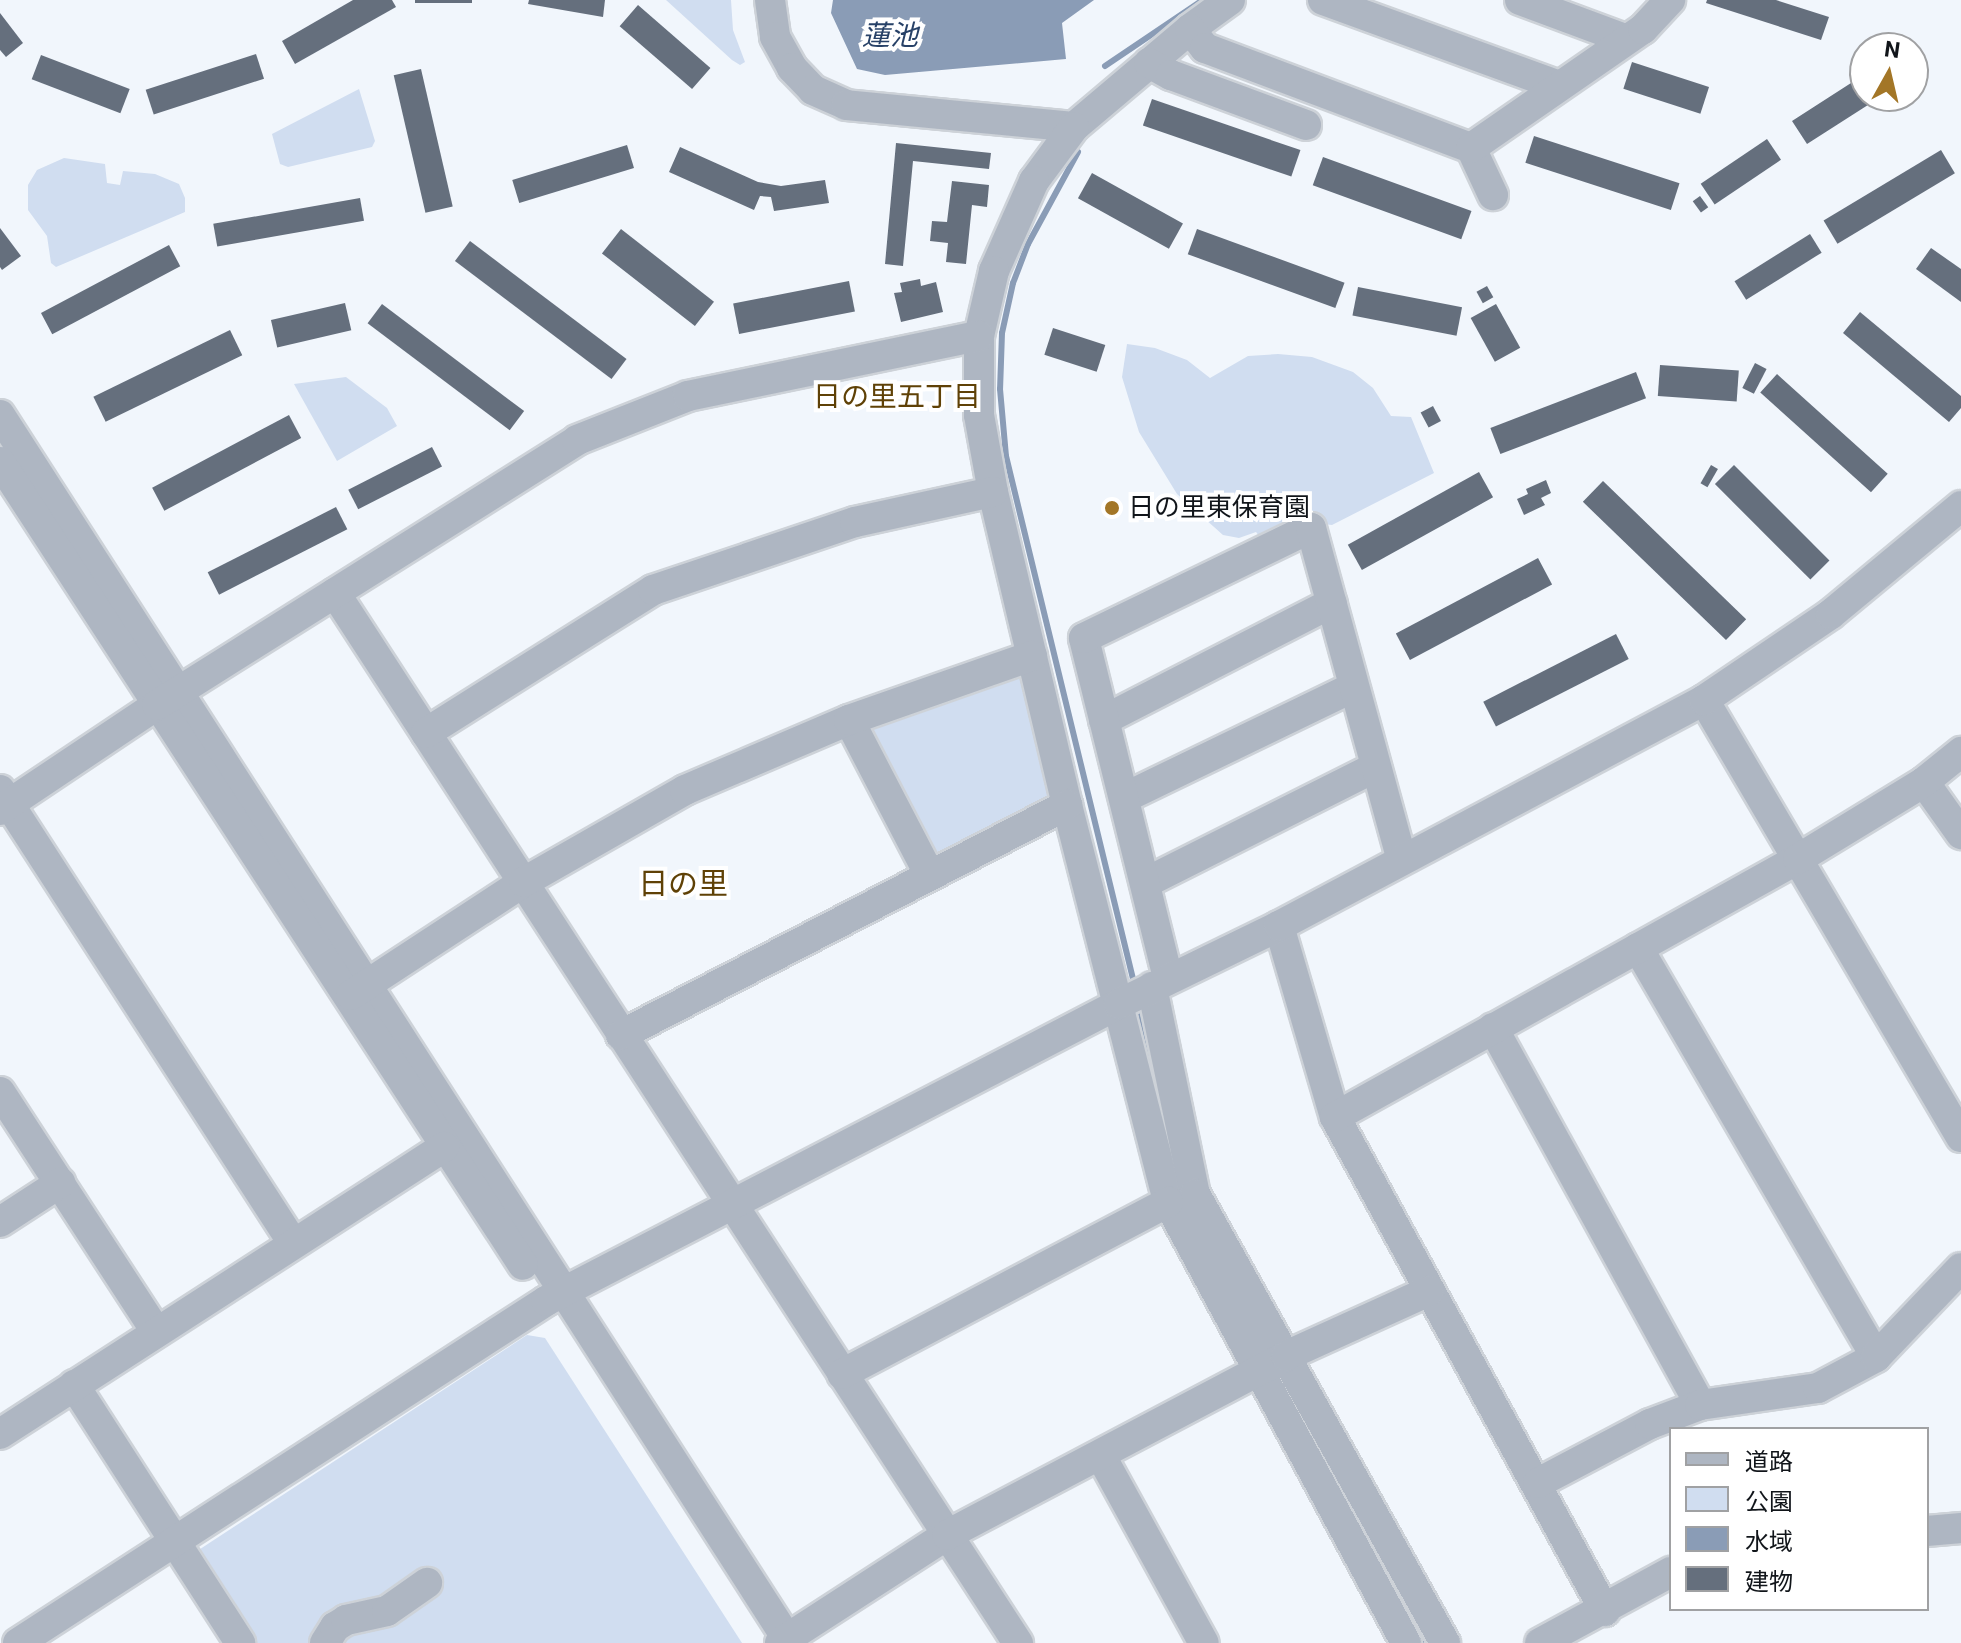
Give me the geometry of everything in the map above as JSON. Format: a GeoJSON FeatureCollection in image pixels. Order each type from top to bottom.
{"type":"FeatureCollection","features":[{"type":"Feature","properties":{"kind":"street"},"geometry":{"type":"LineString","coordinates":[[770,0],[775,37],[792,68],[813,90],[846,105],[1074,127]]}},
{"type":"Feature","properties":{"kind":"street"},"geometry":{"type":"LineString","coordinates":[[1230,0],[1190,29],[1074,127],[1034,181],[994,271],[979,336],[979,415],[993,492],[1067,805],[1168,1202],[1406,1643]]}},
{"type":"Feature","properties":{"kind":"street"},"geometry":{"type":"LineString","coordinates":[[1323,0],[1557,85]]}},
{"type":"Feature","properties":{"kind":"street"},"geometry":{"type":"LineString","coordinates":[[1520,0],[1625,39]]}},
{"type":"Feature","properties":{"kind":"street"},"geometry":{"type":"LineString","coordinates":[[1471,148],[1526,112],[1557,85],[1643,29],[1670,0]]}},
{"type":"Feature","properties":{"kind":"street"},"geometry":{"type":"LineString","coordinates":[[1190,29],[1205,48],[1471,148],[1493,195]]}},
{"type":"Feature","properties":{"kind":"street"},"geometry":{"type":"LineString","coordinates":[[1149,63],[1171,75],[1306,125]]}},
{"type":"Feature","properties":{"kind":"street"},"geometry":{"type":"LineString","coordinates":[[293,1243],[3,801],[591,434],[688,396],[979,336]]}},
{"type":"Feature","properties":{"kind":"street"},"geometry":{"type":"LineString","coordinates":[[0,415],[168,698],[781,1642],[947,1535],[1286,1356],[1429,1291]]}},
{"type":"Feature","properties":{"kind":"street"},"geometry":{"type":"LineString","coordinates":[[0,462],[168,698]]}},
{"type":"Feature","properties":{"kind":"street"},"geometry":{"type":"LineString","coordinates":[[426,733],[653,590],[855,522],[993,492]]}},
{"type":"Feature","properties":{"kind":"street"},"geometry":{"type":"LineString","coordinates":[[24,1641],[555,1297],[1119,1004],[1279,926],[1401,858],[1704,700],[1831,614],[1961,506]]}},
{"type":"Feature","properties":{"kind":"street"},"geometry":{"type":"LineString","coordinates":[[1401,858],[1311,528],[1084,638],[1145,883],[1195,1194],[1445,1643]]}},
{"type":"Feature","properties":{"kind":"street"},"geometry":{"type":"LineString","coordinates":[[335,593],[1018,1643]]}},
{"type":"Feature","properties":{"kind":"street"},"geometry":{"type":"LineString","coordinates":[[1104,720],[1332,603]]}},
{"type":"Feature","properties":{"kind":"street"},"geometry":{"type":"LineString","coordinates":[[356,991],[524,882],[685,790],[849,720],[1032,656]]}},
{"type":"Feature","properties":{"kind":"street"},"geometry":{"type":"LineString","coordinates":[[1124,798],[1354,687]]}},
{"type":"Feature","properties":{"kind":"street"},"geometry":{"type":"LineString","coordinates":[[1704,700],[1961,1137]]}},
{"type":"Feature","properties":{"kind":"street"},"geometry":{"type":"LineString","coordinates":[[849,720],[929,874]]}},
{"type":"Feature","properties":{"kind":"street"},"geometry":{"type":"LineString","coordinates":[[1335,1117],[1798,859],[1924,782],[1961,752]]}},
{"type":"Feature","properties":{"kind":"street"},"geometry":{"type":"LineString","coordinates":[[1145,883],[1376,767]]}},
{"type":"Feature","properties":{"kind":"street"},"geometry":{"type":"LineString","coordinates":[[1924,782],[1961,834]]}},
{"type":"Feature","properties":{"kind":"street"},"geometry":{"type":"LineString","coordinates":[[621,1035],[1067,805]]}},
{"type":"Feature","properties":{"kind":"street"},"geometry":{"type":"LineString","coordinates":[[1279,926],[1335,1117],[1538,1483],[1605,1611]]}},
{"type":"Feature","properties":{"kind":"street"},"geometry":{"type":"LineString","coordinates":[[1638,948],[1876,1357]]}},
{"type":"Feature","properties":{"kind":"street"},"geometry":{"type":"LineString","coordinates":[[356,991],[444,1147],[555,1297]]}},
{"type":"Feature","properties":{"kind":"street"},"geometry":{"type":"LineString","coordinates":[[1493,1028],[1700,1405]]}},
{"type":"Feature","properties":{"kind":"street"},"geometry":{"type":"LineString","coordinates":[[0,1092],[156,1331]]}},
{"type":"Feature","properties":{"kind":"street"},"geometry":{"type":"LineString","coordinates":[[0,1434],[444,1147]]}},
{"type":"Feature","properties":{"kind":"street"},"geometry":{"type":"LineString","coordinates":[[0,1222],[60,1183]]}},
{"type":"Feature","properties":{"kind":"street"},"geometry":{"type":"LineString","coordinates":[[842,1374],[1168,1202]]}},
{"type":"Feature","properties":{"kind":"street"},"geometry":{"type":"LineString","coordinates":[[1538,1483],[1650,1424],[1700,1405],[1818,1388],[1876,1357],[1961,1268]]}},
{"type":"Feature","properties":{"kind":"street"},"geometry":{"type":"LineString","coordinates":[[74,1385],[240,1643]]}},
{"type":"Feature","properties":{"kind":"street"},"geometry":{"type":"LineString","coordinates":[[1101,1456],[1204,1643]]}},
{"type":"Feature","properties":{"kind":"street"},"geometry":{"type":"LineString","coordinates":[[1929,1531],[1961,1528]]}},
{"type":"Feature","properties":{"kind":"street"},"geometry":{"type":"LineString","coordinates":[[1540,1643],[1605,1611],[1669,1573]]}},
{"type":"Feature","properties":{"kind":"street"},"geometry":{"type":"LineString","coordinates":[[325,1643],[335,1627],[346,1620],[387,1611],[427,1583]]}},
{"type":"Feature","properties":{"kind":"green space"},"geometry":{"type":"Polygon","coordinates":[[[666,0],[731,0],[733,30],[745,62],[740,65],[732,60],[666,0]]]}},
{"type":"Feature","properties":{"kind":"green space"},"geometry":{"type":"Polygon","coordinates":[[[359,89],[375,141],[372,147],[288,167],[280,164],[272,134],[359,89]]]}},
{"type":"Feature","properties":{"kind":"green space"},"geometry":{"type":"Polygon","coordinates":[[[64,158],[105,164],[107,183],[120,185],[123,171],[155,174],[179,184],[185,198],[185,212],[56,267],[51,263],[47,236],[28,210],[28,185],[37,170],[64,158]]]}},
{"type":"Feature","properties":{"kind":"green space"},"geometry":{"type":"Polygon","coordinates":[[[1127,344],[1155,348],[1187,360],[1210,378],[1248,356],[1278,354],[1312,357],[1353,372],[1373,388],[1391,416],[1411,417],[1434,473],[1332,525],[1323,524],[1262,540],[1256,532],[1239,538],[1223,535],[1177,494],[1139,432],[1122,377],[1127,344]]]}},
{"type":"Feature","properties":{"kind":"green space"},"geometry":{"type":"Polygon","coordinates":[[[346,377],[387,408],[397,426],[337,461],[294,384],[346,377]]]}},
{"type":"Feature","properties":{"kind":"green space"},"geometry":{"type":"Polygon","coordinates":[[[1025,674],[1051,800],[938,860],[866,724],[1025,674]]]}},
{"type":"Feature","properties":{"kind":"green space"},"geometry":{"type":"Polygon","coordinates":[[[527,1335],[545,1338],[742,1643],[253,1643],[194,1553],[527,1335]]]}},
{"type":"Feature","properties":{"kind":"water","name":"蓮池"},"geometry":{"type":"Polygon","coordinates":[[[833,0],[1094,0],[1062,23],[1066,59],[885,75],[857,69],[831,13],[833,0]]]}},
{"type":"Feature","properties":{"kind":"building"},"geometry":{"type":"Polygon","coordinates":[[[353,0],[392,0],[396,7],[295,64],[282,41],[353,0]]]}},
{"type":"Feature","properties":{"kind":"building"},"geometry":{"type":"Polygon","coordinates":[[[415,0],[472,0],[472,3],[415,3],[415,0]]]}},
{"type":"Feature","properties":{"kind":"building"},"geometry":{"type":"Polygon","coordinates":[[[529,0],[605,0],[603,17],[528,4],[529,0]]]}},
{"type":"Feature","properties":{"kind":"building"},"geometry":{"type":"Polygon","coordinates":[[[1707,0],[1776,0],[1829,17],[1821,40],[1706,3],[1707,0]]]}},
{"type":"Feature","properties":{"kind":"building"},"geometry":{"type":"Polygon","coordinates":[[[638,5],[710,68],[692,89],[620,26],[638,5]]]}},
{"type":"Feature","properties":{"kind":"building"},"geometry":{"type":"Polygon","coordinates":[[[0,13],[23,43],[6,57],[0,50],[0,13]]]}},
{"type":"Feature","properties":{"kind":"building"},"geometry":{"type":"Polygon","coordinates":[[[256,54],[264,79],[154,115],[146,90],[256,54]]]}},
{"type":"Feature","properties":{"kind":"building"},"geometry":{"type":"Polygon","coordinates":[[[41,55],[130,89],[120,113],[32,79],[41,55]]]}},
{"type":"Feature","properties":{"kind":"building"},"geometry":{"type":"Polygon","coordinates":[[[1632,62],[1709,87],[1700,114],[1623,89],[1632,62]]]}},
{"type":"Feature","properties":{"kind":"building"},"geometry":{"type":"Polygon","coordinates":[[[421,69],[453,206],[425,213],[394,75],[421,69]]]}},
{"type":"Feature","properties":{"kind":"building"},"geometry":{"type":"Polygon","coordinates":[[[1849,84],[1849,112],[1857,112],[1807,144],[1792,121],[1849,84]]]}},
{"type":"Feature","properties":{"kind":"building"},"geometry":{"type":"Polygon","coordinates":[[[1152,99],[1300,150],[1291,177],[1143,125],[1152,99]]]}},
{"type":"Feature","properties":{"kind":"building"},"geometry":{"type":"Polygon","coordinates":[[[1534,136],[1680,183],[1671,210],[1525,163],[1534,136]]]}},
{"type":"Feature","properties":{"kind":"building"},"geometry":{"type":"Polygon","coordinates":[[[1767,139],[1781,160],[1715,204],[1701,184],[1767,139]]]}},
{"type":"Feature","properties":{"kind":"building"},"geometry":{"type":"Polygon","coordinates":[[[896,143],[991,153],[989,169],[913,161],[903,266],[885,264],[896,143]]]}},
{"type":"Feature","properties":{"kind":"building"},"geometry":{"type":"Polygon","coordinates":[[[627,145],[634,168],[519,203],[512,180],[627,145]]]}},
{"type":"Feature","properties":{"kind":"building"},"geometry":{"type":"Polygon","coordinates":[[[680,147],[758,182],[781,186],[825,180],[829,203],[774,211],[771,197],[760,196],[754,210],[669,172],[680,147]]]}},
{"type":"Feature","properties":{"kind":"building"},"geometry":{"type":"Polygon","coordinates":[[[1941,150],[1955,173],[1837,244],[1824,221],[1941,150]]]}},
{"type":"Feature","properties":{"kind":"building"},"geometry":{"type":"Polygon","coordinates":[[[1323,157],[1471,211],[1461,239],[1313,185],[1323,157]]]}},
{"type":"Feature","properties":{"kind":"building"},"geometry":{"type":"Polygon","coordinates":[[[1092,173],[1183,223],[1169,249],[1078,198],[1092,173]]]}},
{"type":"Feature","properties":{"kind":"building"},"geometry":{"type":"Polygon","coordinates":[[[952,181],[989,185],[987,207],[972,205],[966,264],[946,262],[948,243],[930,241],[932,221],[947,222],[952,181]]]}},
{"type":"Feature","properties":{"kind":"building"},"geometry":{"type":"Polygon","coordinates":[[[1700,196],[1708,207],[1701,213],[1693,201],[1700,196]]]}},
{"type":"Feature","properties":{"kind":"building"},"geometry":{"type":"Polygon","coordinates":[[[360,198],[364,221],[217,247],[213,224],[360,198]]]}},
{"type":"Feature","properties":{"kind":"building"},"geometry":{"type":"Polygon","coordinates":[[[0,228],[21,256],[2,270],[0,267],[0,228]]]}},
{"type":"Feature","properties":{"kind":"building"},"geometry":{"type":"Polygon","coordinates":[[[621,229],[714,302],[695,326],[602,253],[621,229]]]}},
{"type":"Feature","properties":{"kind":"building"},"geometry":{"type":"Polygon","coordinates":[[[1197,229],[1345,283],[1335,308],[1188,254],[1197,229]]]}},
{"type":"Feature","properties":{"kind":"building"},"geometry":{"type":"Polygon","coordinates":[[[1810,234],[1822,253],[1746,300],[1735,281],[1810,234]]]}},
{"type":"Feature","properties":{"kind":"building"},"geometry":{"type":"Polygon","coordinates":[[[470,241],[627,359],[611,379],[455,261],[470,241]]]}},
{"type":"Feature","properties":{"kind":"building"},"geometry":{"type":"Polygon","coordinates":[[[169,245],[180,266],[52,334],[41,313],[169,245]]]}},
{"type":"Feature","properties":{"kind":"building"},"geometry":{"type":"Polygon","coordinates":[[[1931,248],[1961,269],[1961,302],[1916,269],[1931,248]]]}},
{"type":"Feature","properties":{"kind":"building"},"geometry":{"type":"Polygon","coordinates":[[[920,279],[921,286],[936,282],[943,312],[901,322],[894,293],[902,292],[900,283],[920,279]]]}},
{"type":"Feature","properties":{"kind":"building"},"geometry":{"type":"Polygon","coordinates":[[[849,281],[855,311],[739,334],[733,304],[849,281]]]}},
{"type":"Feature","properties":{"kind":"building"},"geometry":{"type":"Polygon","coordinates":[[[1487,286],[1493,297],[1483,303],[1477,292],[1487,286]]]}},
{"type":"Feature","properties":{"kind":"building"},"geometry":{"type":"Polygon","coordinates":[[[1358,287],[1462,307],[1457,336],[1352,315],[1358,287]]]}},
{"type":"Feature","properties":{"kind":"building"},"geometry":{"type":"Polygon","coordinates":[[[345,303],[351,330],[277,347],[271,320],[345,303]]]}},
{"type":"Feature","properties":{"kind":"building"},"geometry":{"type":"Polygon","coordinates":[[[382,304],[524,411],[510,430],[368,323],[382,304]]]}},
{"type":"Feature","properties":{"kind":"building"},"geometry":{"type":"Polygon","coordinates":[[[1496,304],[1520,348],[1495,362],[1471,318],[1496,304]]]}},
{"type":"Feature","properties":{"kind":"building"},"geometry":{"type":"Polygon","coordinates":[[[1860,312],[1961,396],[1961,408],[1949,422],[1843,333],[1860,312]]]}},
{"type":"Feature","properties":{"kind":"building"},"geometry":{"type":"Polygon","coordinates":[[[1053,328],[1105,345],[1097,372],[1044,355],[1053,328]]]}},
{"type":"Feature","properties":{"kind":"building"},"geometry":{"type":"Polygon","coordinates":[[[230,330],[242,355],[106,422],[93,397],[230,330]]]}},
{"type":"Feature","properties":{"kind":"building"},"geometry":{"type":"Polygon","coordinates":[[[1755,363],[1767,369],[1754,394],[1742,388],[1755,363]]]}},
{"type":"Feature","properties":{"kind":"building"},"geometry":{"type":"Polygon","coordinates":[[[1660,365],[1739,371],[1737,401],[1658,396],[1660,365]]]}},
{"type":"Feature","properties":{"kind":"building"},"geometry":{"type":"Polygon","coordinates":[[[1636,372],[1646,398],[1500,454],[1490,428],[1636,372]]]}},
{"type":"Feature","properties":{"kind":"building"},"geometry":{"type":"Polygon","coordinates":[[[1777,374],[1888,474],[1871,492],[1760,393],[1777,374]]]}},
{"type":"Feature","properties":{"kind":"building"},"geometry":{"type":"Polygon","coordinates":[[[1433,406],[1441,421],[1429,428],[1421,413],[1433,406]]]}},
{"type":"Feature","properties":{"kind":"building"},"geometry":{"type":"Polygon","coordinates":[[[289,415],[301,438],[164,511],[152,488],[289,415]]]}},
{"type":"Feature","properties":{"kind":"building"},"geometry":{"type":"Polygon","coordinates":[[[432,447],[442,467],[358,509],[348,490],[432,447]]]}},
{"type":"Feature","properties":{"kind":"building"},"geometry":{"type":"Polygon","coordinates":[[[1711,465],[1718,469],[1707,487],[1700,483],[1711,465]]]}},
{"type":"Feature","properties":{"kind":"building"},"geometry":{"type":"Polygon","coordinates":[[[1734,465],[1829,560],[1810,580],[1715,484],[1734,465]]]}},
{"type":"Feature","properties":{"kind":"building"},"geometry":{"type":"Polygon","coordinates":[[[1479,472],[1493,497],[1362,570],[1348,545],[1479,472]]]}},
{"type":"Feature","properties":{"kind":"building"},"geometry":{"type":"Polygon","coordinates":[[[1546,480],[1551,493],[1541,498],[1545,505],[1524,515],[1517,499],[1528,494],[1526,489],[1546,480]]]}},
{"type":"Feature","properties":{"kind":"building"},"geometry":{"type":"Polygon","coordinates":[[[1603,481],[1746,619],[1726,640],[1583,502],[1603,481]]]}},
{"type":"Feature","properties":{"kind":"building"},"geometry":{"type":"Polygon","coordinates":[[[336,507],[347,529],[219,595],[208,572],[336,507]]]}},
{"type":"Feature","properties":{"kind":"building"},"geometry":{"type":"Polygon","coordinates":[[[1538,558],[1552,584],[1410,660],[1396,634],[1538,558]]]}},
{"type":"Feature","properties":{"kind":"building"},"geometry":{"type":"Polygon","coordinates":[[[1616,634],[1629,659],[1496,727],[1483,702],[1616,634]]]}},
{"type":"Feature","properties":{"kind":"waterway"},"geometry":{"type":"LineString","coordinates":[[1105,66],[1203,0]]}},
{"type":"Feature","properties":{"kind":"waterway"},"geometry":{"type":"LineString","coordinates":[[1078,152],[1028,244],[1013,283],[1002,333],[1000,389],[1006,456],[1135,987]]}},
{"type":"Feature","properties":{"kind":"waterway"},"geometry":{"type":"LineString","coordinates":[[1139,1006],[1169,1143]]}},
{"type":"Feature","properties":{"kind":"waterway"},"geometry":{"type":"LineString","coordinates":[[1355,1513],[1426,1643]]}},
{"type":"Feature","properties":{"kind":"place","name":"日の里東保育園"},"geometry":{"type":"Point","coordinates":[1112,508]}},
{"type":"Feature","properties":{"kind":"district","name":"日の里五丁目"},"geometry":{"type":"Point","coordinates":[897,397]}},
{"type":"Feature","properties":{"kind":"district","name":"日の里"},"geometry":{"type":"Point","coordinates":[683,884]}}]}
